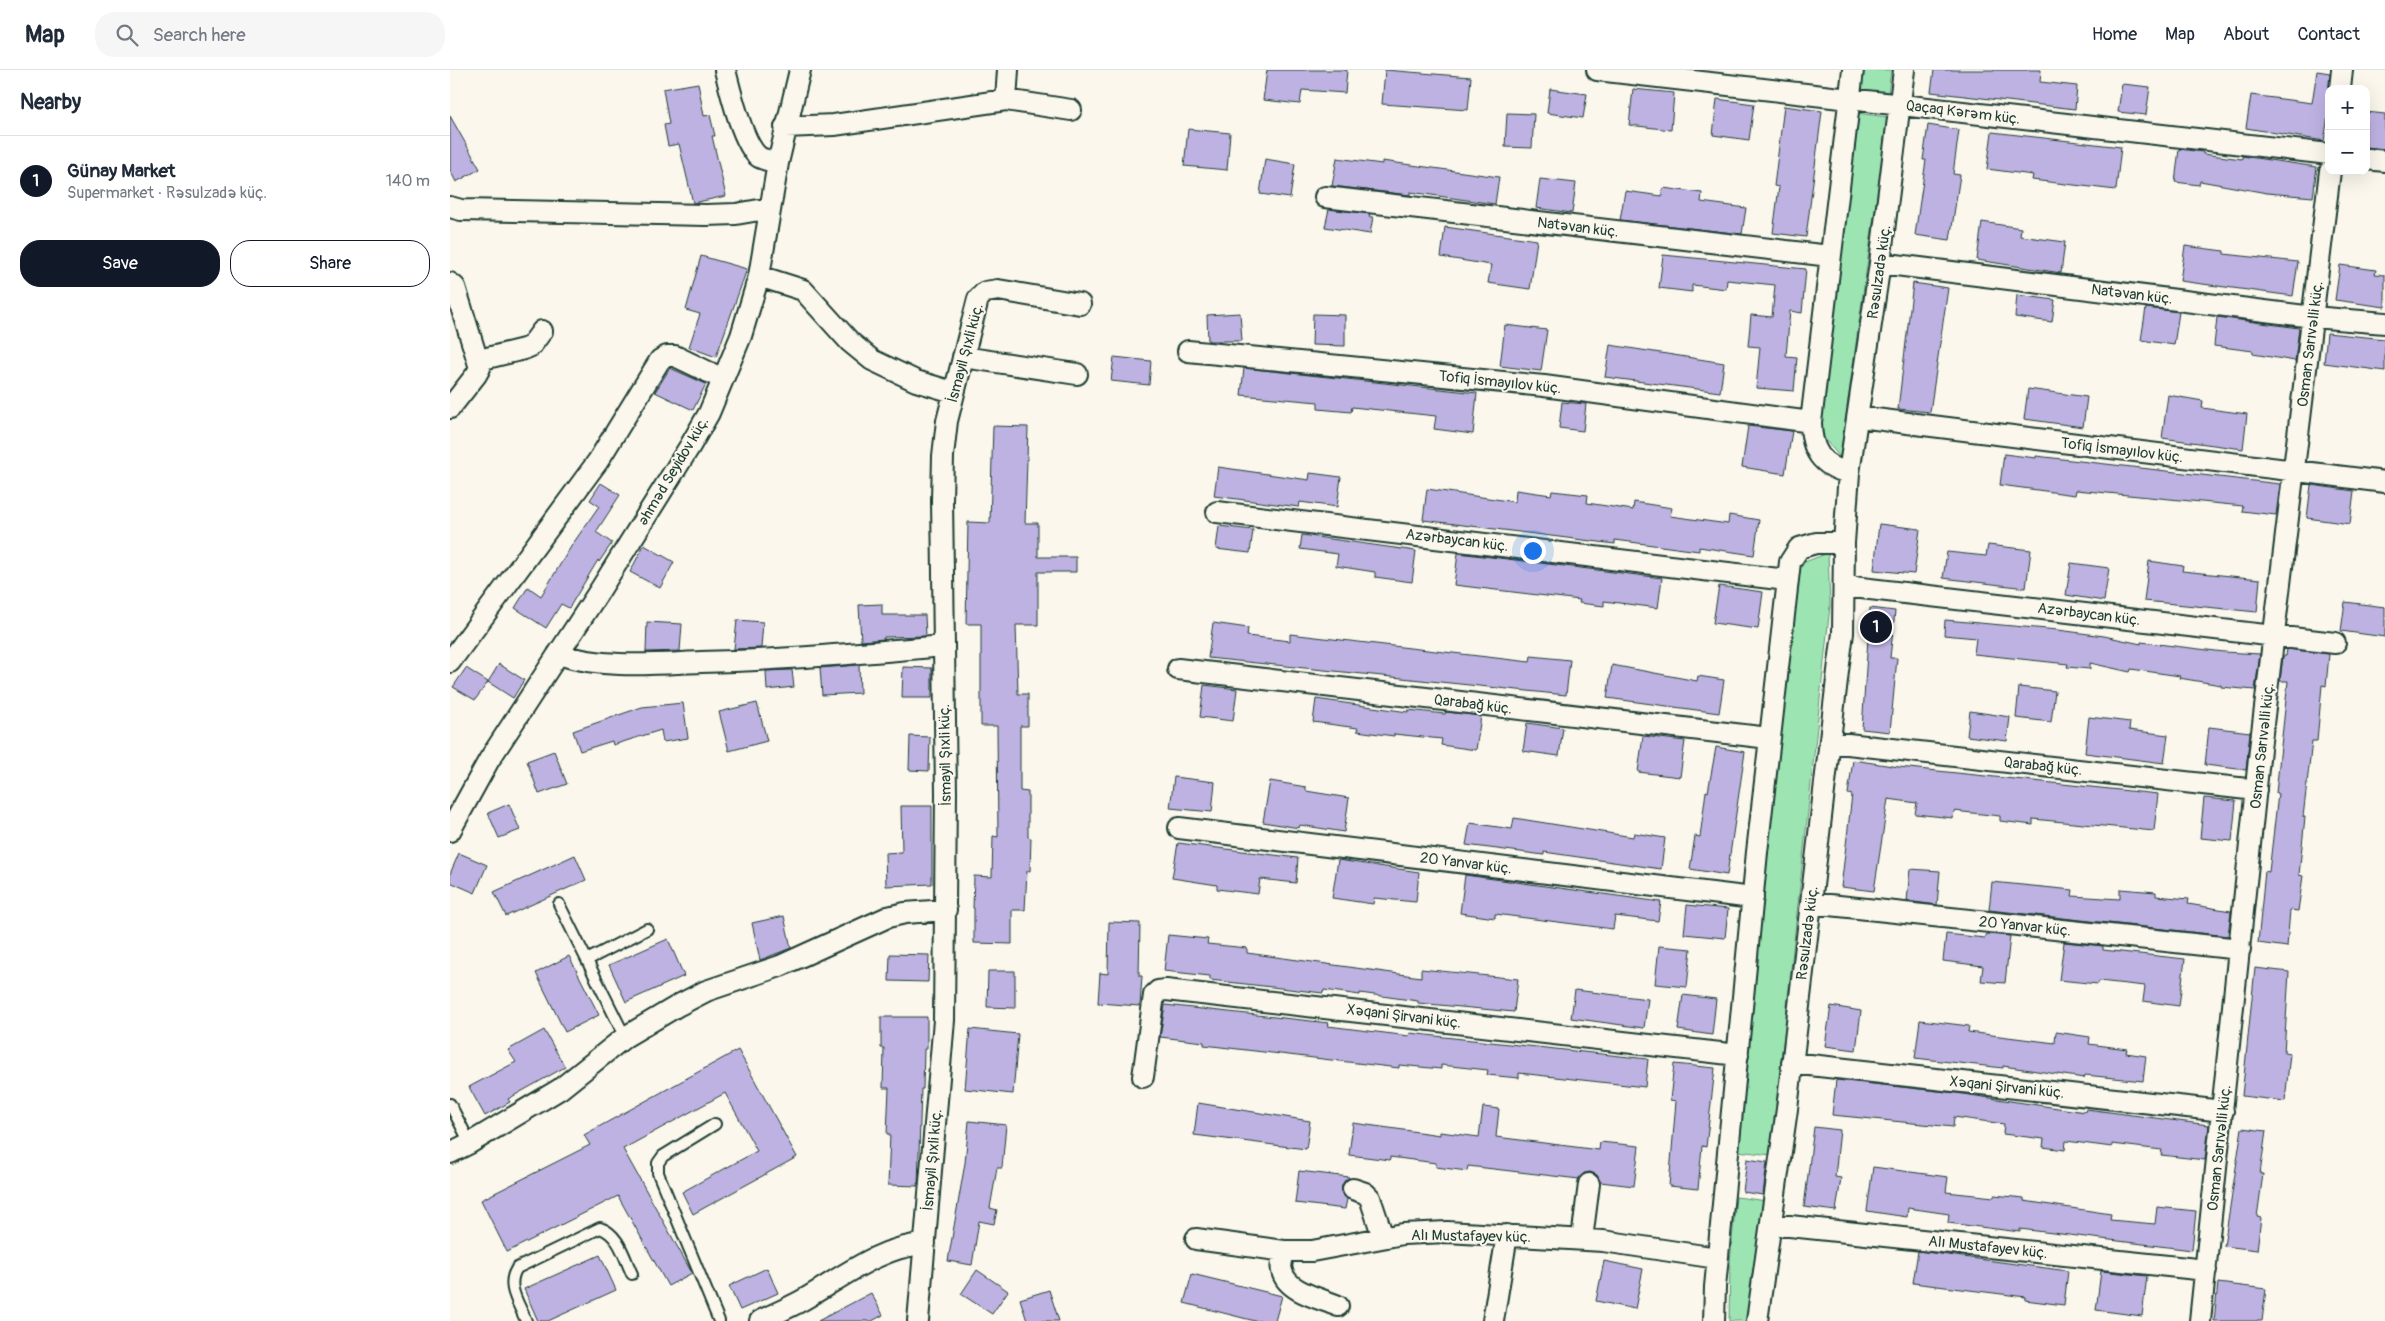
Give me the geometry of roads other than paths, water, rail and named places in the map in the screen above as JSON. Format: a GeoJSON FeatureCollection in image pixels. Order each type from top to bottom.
{"type":"FeatureCollection","features":[{"type":"Feature","properties":{"kind":"street"},"geometry":{"type":"LineString","coordinates":[[725,70],[739,120],[751,149],[760,158],[778,163]]}},
{"type":"Feature","properties":{"kind":"street","name":"Əhməd Seyidov küç."},"geometry":{"type":"LineString","coordinates":[[450,831],[489,760],[690,446],[709,413],[741,336],[759,276],[785,127],[800,70]]}},
{"type":"Feature","properties":{"kind":"street"},"geometry":{"type":"LineString","coordinates":[[1006,100],[1008,70]]}},
{"type":"Feature","properties":{"kind":"street","name":"Qaçaq Kərəm küç."},"geometry":{"type":"LineString","coordinates":[[1597,70],[2325,154]]}},
{"type":"Feature","properties":{"kind":"street"},"geometry":{"type":"LineString","coordinates":[[1849,473],[1835,470],[1814,449],[1811,422],[1853,70]]}},
{"type":"Feature","properties":{"kind":"street","name":"Rəsulzadə küç."},"geometry":{"type":"LineString","coordinates":[[1757,1321],[1792,1063],[1842,633],[1844,543],[1849,473],[1880,263],[1904,70]]}},
{"type":"Feature","properties":{"kind":"street"},"geometry":{"type":"LineString","coordinates":[[2340,85],[2342,70]]}},
{"type":"Feature","properties":{"kind":"street"},"geometry":{"type":"LineString","coordinates":[[785,127],[834,125],[1006,100],[1071,110]]}},
{"type":"Feature","properties":{"kind":"street"},"geometry":{"type":"LineString","coordinates":[[2370,159],[2385,161]]}},
{"type":"Feature","properties":{"kind":"street","name":"Osman Sarıvəlli küç."},"geometry":{"type":"LineString","coordinates":[[2200,1321],[2256,790],[2330,175]]}},
{"type":"Feature","properties":{"kind":"street","name":"Natəvan küç."},"geometry":{"type":"LineString","coordinates":[[1325,197],[1830,256]]}},
{"type":"Feature","properties":{"kind":"street"},"geometry":{"type":"LineString","coordinates":[[450,207],[461,210],[706,215],[736,214],[770,208]]}},
{"type":"Feature","properties":{"kind":"street","name":"Natəvan küç."},"geometry":{"type":"LineString","coordinates":[[1880,263],[2313,317],[2385,323]]}},
{"type":"Feature","properties":{"kind":"street"},"geometry":{"type":"LineString","coordinates":[[759,276],[803,290],[850,342],[872,360],[916,381],[953,392]]}},
{"type":"Feature","properties":{"kind":"street"},"geometry":{"type":"LineString","coordinates":[[450,283],[454,287],[480,368],[450,408]]}},
{"type":"Feature","properties":{"kind":"street","name":"İsmayil Şıxli küç."},"geometry":{"type":"LineString","coordinates":[[918,1321],[944,1020],[946,910],[943,456],[953,392],[978,299],[985,292],[998,290],[1080,304]]}},
{"type":"Feature","properties":{"kind":"street"},"geometry":{"type":"LineString","coordinates":[[479,360],[531,346],[542,331]]}},
{"type":"Feature","properties":{"kind":"street","name":"Tofiq İsmayılov küç."},"geometry":{"type":"LineString","coordinates":[[1188,351],[1544,386],[1811,422]]}},
{"type":"Feature","properties":{"kind":"street"},"geometry":{"type":"LineString","coordinates":[[450,662],[598,461],[660,360],[667,356],[675,356],[723,380]]}},
{"type":"Feature","properties":{"kind":"street"},"geometry":{"type":"LineString","coordinates":[[963,358],[1077,374]]}},
{"type":"Feature","properties":{"kind":"street","name":"Tofiq İsmayılov küç."},"geometry":{"type":"LineString","coordinates":[[1858,417],[2385,482]]}},
{"type":"Feature","properties":{"kind":"street","name":"Azərbaycan küç."},"geometry":{"type":"LineString","coordinates":[[1217,512],[1787,580]]}},
{"type":"Feature","properties":{"kind":"street"},"geometry":{"type":"LineString","coordinates":[[1714,1321],[1718,1258],[1769,738],[1790,562],[1799,548],[1816,543],[1844,543]]}},
{"type":"Feature","properties":{"kind":"street","name":"Azərbaycan küç."},"geometry":{"type":"LineString","coordinates":[[1844,586],[2335,643]]}},
{"type":"Feature","properties":{"kind":"street"},"geometry":{"type":"LineString","coordinates":[[558,654],[581,661],[626,665],[797,659],[944,646]]}},
{"type":"Feature","properties":{"kind":"street","name":"Qarabağ küç."},"geometry":{"type":"LineString","coordinates":[[1178,669],[1769,738]]}},
{"type":"Feature","properties":{"kind":"street","name":"Qarabağ küç."},"geometry":{"type":"LineString","coordinates":[[1830,742],[2256,790]]}},
{"type":"Feature","properties":{"kind":"street","name":"20 Yanvar küç."},"geometry":{"type":"LineString","coordinates":[[1180,828],[1753,898]]}},
{"type":"Feature","properties":{"kind":"street","name":"20 Yanvar küç."},"geometry":{"type":"LineString","coordinates":[[1811,903],[2240,949]]}},
{"type":"Feature","properties":{"kind":"street"},"geometry":{"type":"LineString","coordinates":[[450,1152],[470,1143],[560,1089],[625,1038],[706,991],[780,966],[888,917],[905,912],[946,910]]}},
{"type":"Feature","properties":{"kind":"street","name":"Xəqani Şirvani küç."},"geometry":{"type":"LineString","coordinates":[[1143,1077],[1154,995],[1158,991],[1166,990],[1738,1055]]}},
{"type":"Feature","properties":{"kind":"street","name":"Xəqani Şirvani küç."},"geometry":{"type":"LineString","coordinates":[[1792,1063],[2223,1111]]}},
{"type":"Feature","properties":{"kind":"street"},"geometry":{"type":"LineString","coordinates":[[1582,1239],[1589,1184]]}},
{"type":"Feature","properties":{"kind":"street"},"geometry":{"type":"LineString","coordinates":[[1353,1190],[1365,1193],[1370,1198],[1383,1237]]}},
{"type":"Feature","properties":{"kind":"street","name":"Alı Mustafayev küç."},"geometry":{"type":"LineString","coordinates":[[1771,1224],[2206,1270]]}},
{"type":"Feature","properties":{"kind":"street","name":"Alı Mustafayev küç."},"geometry":{"type":"LineString","coordinates":[[1196,1239],[1284,1251],[1312,1251],[1383,1237],[1424,1232],[1582,1239],[1634,1244],[1718,1258]]}},
{"type":"Feature","properties":{"kind":"street"},"geometry":{"type":"LineString","coordinates":[[1493,1321],[1507,1236]]}},
{"type":"Feature","properties":{"kind":"street"},"geometry":{"type":"LineString","coordinates":[[760,1321],[799,1302],[893,1249],[910,1244],[925,1244]]}},
{"type":"Feature","properties":{"kind":"street"},"geometry":{"type":"LineString","coordinates":[[1284,1251],[1281,1270],[1286,1280],[1296,1288],[1338,1306]]}},
{"type":"Feature","properties":{"kind":"lane"},"geometry":{"type":"LineString","coordinates":[[559,904],[625,1038]]}},
{"type":"Feature","properties":{"kind":"lane"},"geometry":{"type":"LineString","coordinates":[[587,960],[646,930]]}},
{"type":"Feature","properties":{"kind":"lane"},"geometry":{"type":"LineString","coordinates":[[450,1104],[470,1143]]}},
{"type":"Feature","properties":{"kind":"lane"},"geometry":{"type":"LineString","coordinates":[[715,1124],[663,1156],[658,1163],[658,1173],[720,1321]]}},
{"type":"Feature","properties":{"kind":"lane"},"geometry":{"type":"LineString","coordinates":[[526,1321],[511,1285],[512,1275],[517,1268],[600,1228],[609,1231],[615,1237],[632,1274]]}},
{"type":"Feature","properties":{"kind":"place","name":"Günay Market"},"geometry":{"type":"Point","coordinates":[1876,627]}}]}
